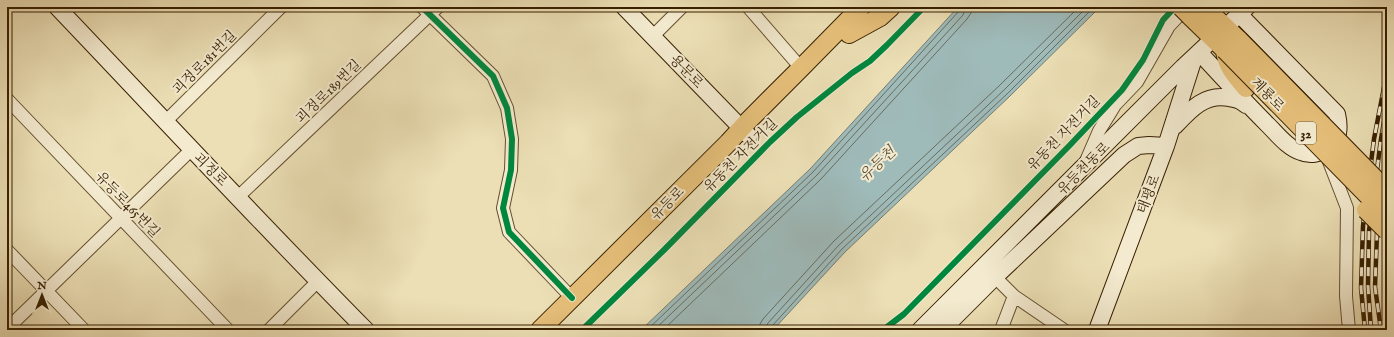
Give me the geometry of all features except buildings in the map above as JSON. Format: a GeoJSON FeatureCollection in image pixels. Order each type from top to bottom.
{"type":"FeatureCollection","features":[{"type":"Feature","properties":{"kind":"main road","name":"괴정로"},"geometry":{"type":"LineString","coordinates":[[57,7],[192,150],[366,330]]}},
{"type":"Feature","properties":{"kind":"main road","name":"용문로"},"geometry":{"type":"LineString","coordinates":[[624,7],[745,132]]}},
{"type":"Feature","properties":{"kind":"main road","name":"유등로"},"geometry":{"type":"LineString","coordinates":[[554,330],[745,132],[802,68],[861,7]]}},
{"type":"Feature","properties":{"kind":"main road","name":"유등로"},"geometry":{"type":"LineString","coordinates":[[540,330],[728,143],[745,132],[849,34],[875,7]]}},
{"type":"Feature","properties":{"kind":"main road"},"geometry":{"type":"LineString","coordinates":[[849,34],[880,17],[891,7]]}},
{"type":"Feature","properties":{"kind":"main road","name":"계룡로"},"geometry":{"type":"LineString","coordinates":[[1191,9],[1226,39],[1387,191]]}},
{"type":"Feature","properties":{"kind":"main road"},"geometry":{"type":"LineString","coordinates":[[1197,54],[1287,144],[1299,152],[1308,154],[1316,154],[1325,151],[1332,145],[1338,137],[1340,124],[1337,114],[1243,11]]}},
{"type":"Feature","properties":{"kind":"main road","name":"유등천동로"},"geometry":{"type":"LineString","coordinates":[[942,330],[989,272],[1083,168],[1197,54],[1226,39],[1243,11]]}},
{"type":"Feature","properties":{"kind":"main road"},"geometry":{"type":"LineString","coordinates":[[1387,177],[1249,40],[1226,39],[1226,58],[1233,72],[1246,88],[1387,231]]}},
{"type":"Feature","properties":{"kind":"main road","name":"계룡로"},"geometry":{"type":"LineString","coordinates":[[1226,39],[1387,215]]}},
{"type":"Feature","properties":{"kind":"main road","name":"태평로"},"geometry":{"type":"LineString","coordinates":[[1097,330],[1172,130],[1197,54]]}},
{"type":"Feature","properties":{"kind":"main road"},"geometry":{"type":"LineString","coordinates":[[1172,130],[1197,104],[1210,98],[1223,97],[1241,100],[1254,111]]}},
{"type":"Feature","properties":{"kind":"main road","name":"유등천동로"},"geometry":{"type":"LineString","coordinates":[[920,330],[1124,155],[1138,146],[1166,146]]}},
{"type":"Feature","properties":{"kind":"street","name":"괴정로181번길"},"geometry":{"type":"LineString","coordinates":[[166,121],[281,7]]}},
{"type":"Feature","properties":{"kind":"street"},"geometry":{"type":"LineString","coordinates":[[653,36],[682,7]]}},
{"type":"Feature","properties":{"kind":"street"},"geometry":{"type":"LineString","coordinates":[[748,7],[802,68]]}},
{"type":"Feature","properties":{"kind":"street"},"geometry":{"type":"LineString","coordinates":[[1083,168],[1099,130],[1115,105],[1137,82],[1169,26],[1191,9]]}},
{"type":"Feature","properties":{"kind":"street"},"geometry":{"type":"LineString","coordinates":[[430,10],[493,76],[507,108],[512,139],[511,170],[503,208],[510,232],[572,298]]}},
{"type":"Feature","properties":{"kind":"street","name":"괴정로189번길"},"geometry":{"type":"LineString","coordinates":[[238,197],[430,10]]}},
{"type":"Feature","properties":{"kind":"street","name":"유등로465번길"},"geometry":{"type":"LineString","coordinates":[[7,99],[228,330]]}},
{"type":"Feature","properties":{"kind":"street"},"geometry":{"type":"LineString","coordinates":[[7,329],[192,150]]}},
{"type":"Feature","properties":{"kind":"street"},"geometry":{"type":"LineString","coordinates":[[1325,151],[1347,208],[1346,296],[1349,330]]}},
{"type":"Feature","properties":{"kind":"street"},"geometry":{"type":"LineString","coordinates":[[7,250],[84,330]]}},
{"type":"Feature","properties":{"kind":"street"},"geometry":{"type":"LineString","coordinates":[[989,272],[1014,296],[1064,330]]}},
{"type":"Feature","properties":{"kind":"street"},"geometry":{"type":"LineString","coordinates":[[269,330],[318,281]]}},
{"type":"Feature","properties":{"kind":"street"},"geometry":{"type":"LineString","coordinates":[[1001,330],[1014,296]]}},
{"type":"Feature","properties":{"kind":"water","name":"유등천"},"geometry":{"type":"Polygon","coordinates":[[[958,7],[1100,7],[1010,96],[845,252],[773,330],[641,330],[810,169],[958,7]]]}},
{"type":"Feature","properties":{"kind":"railway"},"geometry":{"type":"LineString","coordinates":[[1365,330],[1361,288],[1363,226],[1374,139],[1387,72]]}},
{"type":"Feature","properties":{"kind":"railway"},"geometry":{"type":"LineString","coordinates":[[1371,330],[1368,286],[1369,231],[1387,105]]}},
{"type":"Feature","properties":{"kind":"railway"},"geometry":{"type":"LineString","coordinates":[[1381,330],[1375,287],[1377,233],[1387,146]]}},
{"type":"Feature","properties":{"kind":"cycle path"},"geometry":{"type":"LineString","coordinates":[[422,7],[493,76],[507,108],[512,139],[511,170],[503,208],[509,232],[572,298]]}},
{"type":"Feature","properties":{"kind":"cycle path","name":"유동천 자전거길"},"geometry":{"type":"LineString","coordinates":[[582,330],[664,250],[770,142],[797,117],[852,73],[870,61],[924,7]]}},
{"type":"Feature","properties":{"kind":"cycle path","name":"유동천 자전거길"},"geometry":{"type":"LineString","coordinates":[[883,330],[904,314],[1122,90],[1143,60],[1163,20],[1175,7]]}}]}
